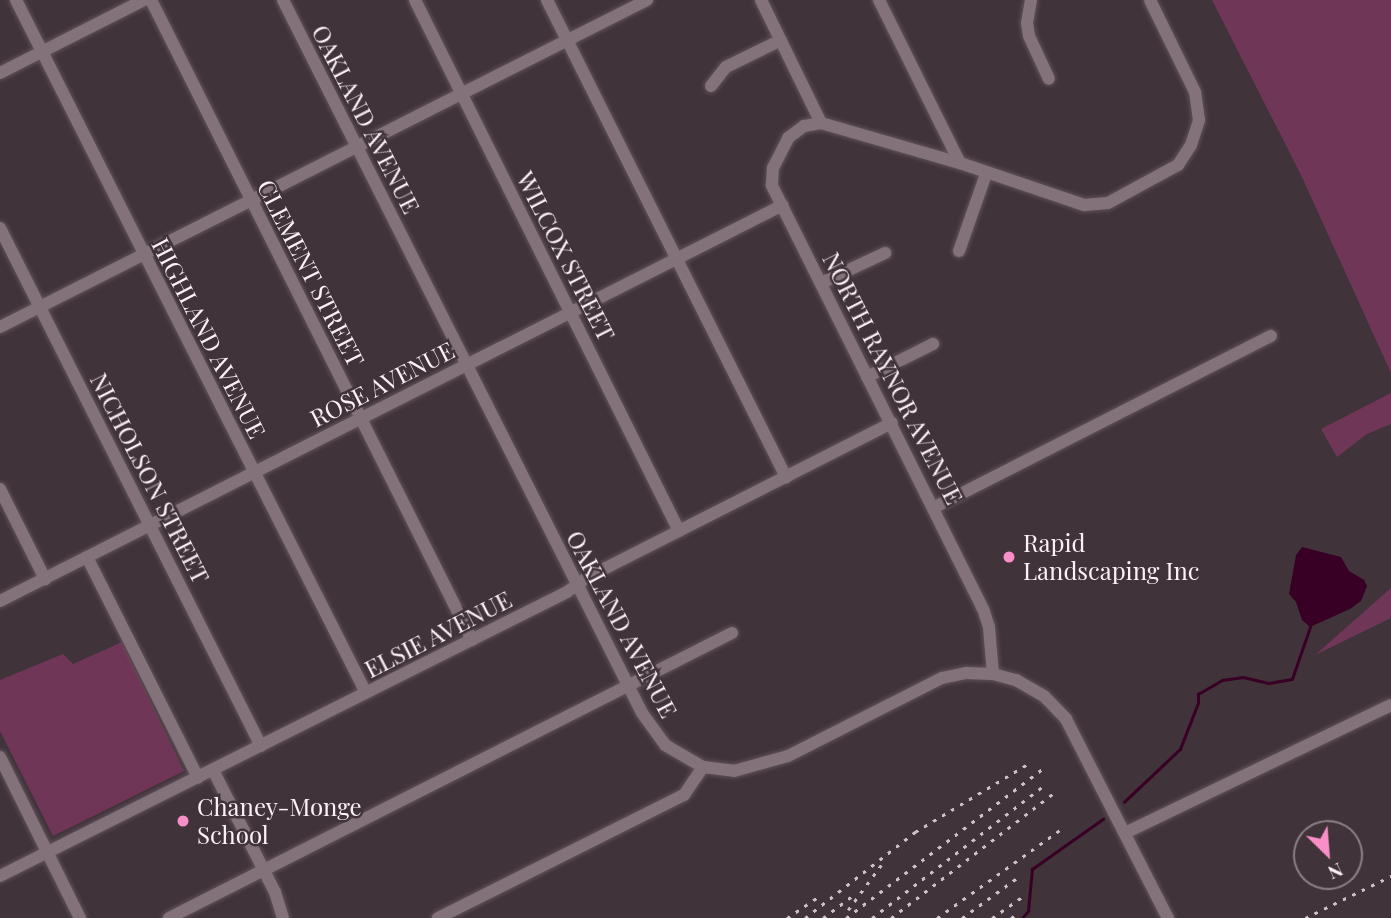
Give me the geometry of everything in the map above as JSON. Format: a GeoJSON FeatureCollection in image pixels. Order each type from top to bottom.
{"type":"FeatureCollection","features":[{"type":"Feature","properties":{"kind":"street","name":"HIGHLAND AVENUE"},"geometry":{"type":"LineString","coordinates":[[16,0],[366,694]]}},
{"type":"Feature","properties":{"kind":"street"},"geometry":{"type":"LineString","coordinates":[[0,73],[144,0]]}},
{"type":"Feature","properties":{"kind":"street","name":"CLEMENT STREET"},"geometry":{"type":"LineString","coordinates":[[151,0],[472,640]]}},
{"type":"Feature","properties":{"kind":"street","name":"OAKLAND AVENUE"},"geometry":{"type":"LineString","coordinates":[[283,0],[577,586],[650,728],[665,746],[703,767],[734,771],[760,766],[788,756],[942,678],[966,673],[993,674],[1026,685],[1059,711],[1078,739],[1168,918]]}},
{"type":"Feature","properties":{"kind":"street","name":"WILCOX STREET"},"geometry":{"type":"LineString","coordinates":[[415,0],[679,531]]}},
{"type":"Feature","properties":{"kind":"street"},"geometry":{"type":"LineString","coordinates":[[547,0],[786,477]]}},
{"type":"Feature","properties":{"kind":"street"},"geometry":{"type":"LineString","coordinates":[[0,327],[647,0]]}},
{"type":"Feature","properties":{"kind":"street"},"geometry":{"type":"LineString","coordinates":[[761,0],[821,124],[960,163],[986,174],[1093,207],[1118,198],[1178,165],[1194,136],[1199,106],[1150,0]]}},
{"type":"Feature","properties":{"kind":"street"},"geometry":{"type":"LineString","coordinates":[[879,0],[960,163]]}},
{"type":"Feature","properties":{"kind":"street"},"geometry":{"type":"LineString","coordinates":[[1031,0],[1027,23],[1029,36],[1049,79]]}},
{"type":"Feature","properties":{"kind":"street"},"geometry":{"type":"LineString","coordinates":[[711,86],[726,67],[781,40]]}},
{"type":"Feature","properties":{"kind":"street","name":"NORTH RAYNOR AVENUE"},"geometry":{"type":"LineString","coordinates":[[821,124],[804,127],[788,138],[779,151],[773,168],[772,185],[983,610],[989,627],[993,674]]}},
{"type":"Feature","properties":{"kind":"street"},"geometry":{"type":"LineString","coordinates":[[959,251],[986,174]]}},
{"type":"Feature","properties":{"kind":"street","name":"ROSE AVENUE"},"geometry":{"type":"LineString","coordinates":[[0,601],[783,205]]}},
{"type":"Feature","properties":{"kind":"street","name":"NICHOLSON STREET"},"geometry":{"type":"LineString","coordinates":[[0,228],[261,746]]}},
{"type":"Feature","properties":{"kind":"street"},"geometry":{"type":"LineString","coordinates":[[821,283],[885,253]]}},
{"type":"Feature","properties":{"kind":"street"},"geometry":{"type":"LineString","coordinates":[[934,507],[1271,336]]}},
{"type":"Feature","properties":{"kind":"street"},"geometry":{"type":"LineString","coordinates":[[867,377],[933,344]]}},
{"type":"Feature","properties":{"kind":"street","name":"ELSIE AVENUE"},"geometry":{"type":"LineString","coordinates":[[0,876],[366,694],[892,423]]}},
{"type":"Feature","properties":{"kind":"street"},"geometry":{"type":"LineString","coordinates":[[0,489],[44,579]]}},
{"type":"Feature","properties":{"kind":"street"},"geometry":{"type":"LineString","coordinates":[[87,557],[198,778]]}},
{"type":"Feature","properties":{"kind":"street"},"geometry":{"type":"LineString","coordinates":[[169,918],[732,632]]}},
{"type":"Feature","properties":{"kind":"street"},"geometry":{"type":"LineString","coordinates":[[1125,833],[1391,705]]}},
{"type":"Feature","properties":{"kind":"street"},"geometry":{"type":"LineString","coordinates":[[0,757],[80,918]]}},
{"type":"Feature","properties":{"kind":"street"},"geometry":{"type":"LineString","coordinates":[[438,918],[684,795],[703,767]]}},
{"type":"Feature","properties":{"kind":"street"},"geometry":{"type":"LineString","coordinates":[[214,769],[265,869],[283,918]]}},
{"type":"Feature","properties":{"kind":"shaded area"},"geometry":{"type":"Polygon","coordinates":[[[1212,0],[1391,0],[1391,373],[1301,175],[1212,0]]]}},
{"type":"Feature","properties":{"kind":"shaded area"},"geometry":{"type":"Polygon","coordinates":[[[1391,393],[1391,424],[1367,434],[1337,457],[1321,429],[1391,393]]]}},
{"type":"Feature","properties":{"kind":"shaded area"},"geometry":{"type":"Polygon","coordinates":[[[1302,547],[1341,557],[1349,571],[1364,580],[1367,586],[1361,601],[1350,609],[1310,627],[1302,620],[1296,602],[1289,594],[1296,555],[1302,547]]]}},
{"type":"Feature","properties":{"kind":"shaded area"},"geometry":{"type":"Polygon","coordinates":[[[1391,588],[1391,618],[1315,655],[1391,588]]]}},
{"type":"Feature","properties":{"kind":"shaded area"},"geometry":{"type":"Polygon","coordinates":[[[122,642],[184,771],[53,836],[0,731],[0,680],[63,654],[73,664],[122,642]]]}},
{"type":"Feature","properties":{"kind":"waterway"},"geometry":{"type":"LineString","coordinates":[[1124,802],[1180,749],[1198,703],[1198,694],[1222,680],[1243,677],[1269,683],[1292,679],[1310,627]]}},
{"type":"Feature","properties":{"kind":"waterway"},"geometry":{"type":"LineString","coordinates":[[1022,918],[1028,911],[1032,869],[1103,819]]}},
{"type":"Feature","properties":{"kind":"railway"},"geometry":{"type":"LineString","coordinates":[[805,918],[915,832],[1031,762]]}},
{"type":"Feature","properties":{"kind":"railway"},"geometry":{"type":"LineString","coordinates":[[846,918],[1042,769]]}},
{"type":"Feature","properties":{"kind":"railway"},"geometry":{"type":"LineString","coordinates":[[872,918],[1045,785]]}},
{"type":"Feature","properties":{"kind":"railway"},"geometry":{"type":"LineString","coordinates":[[891,918],[1055,792]]}},
{"type":"Feature","properties":{"kind":"railway"},"geometry":{"type":"LineString","coordinates":[[937,918],[1064,827]]}},
{"type":"Feature","properties":{"kind":"railway"},"geometry":{"type":"LineString","coordinates":[[848,910],[881,865]]}},
{"type":"Feature","properties":{"kind":"railway"},"geometry":{"type":"LineString","coordinates":[[962,918],[1021,875]]}},
{"type":"Feature","properties":{"kind":"railway"},"geometry":{"type":"LineString","coordinates":[[1305,918],[1391,876]]}},
{"type":"Feature","properties":{"kind":"railway"},"geometry":{"type":"LineString","coordinates":[[823,918],[854,895]]}},
{"type":"Feature","properties":{"kind":"railway"},"geometry":{"type":"LineString","coordinates":[[787,918],[820,896]]}},
{"type":"Feature","properties":{"kind":"railway"},"geometry":{"type":"LineString","coordinates":[[992,918],[1022,897]]}},
{"type":"Feature","properties":{"kind":"railway"},"geometry":{"type":"LineString","coordinates":[[1011,918],[1018,913]]}},
{"type":"Feature","properties":{"kind":"place","name":"Rapid Landscaping Inc"},"geometry":{"type":"Point","coordinates":[1009,557]}},
{"type":"Feature","properties":{"kind":"place","name":"Chaney-Monge School"},"geometry":{"type":"Point","coordinates":[183,821]}}]}
